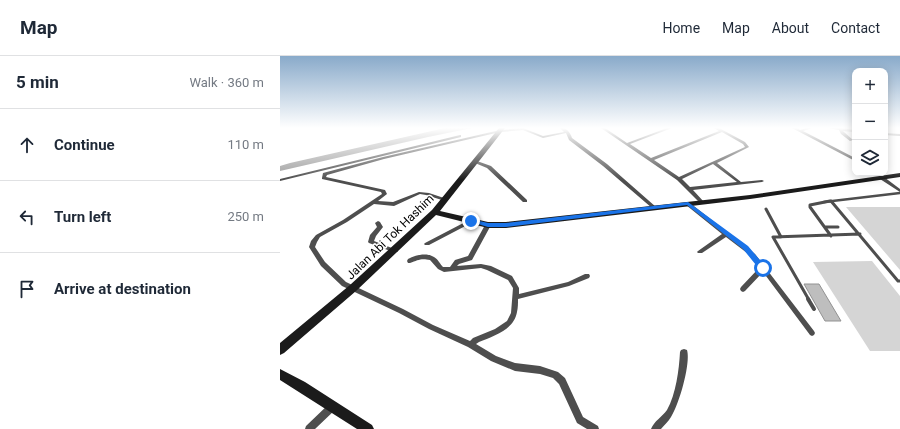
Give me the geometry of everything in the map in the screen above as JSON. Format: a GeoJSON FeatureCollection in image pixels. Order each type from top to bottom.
{"type":"FeatureCollection","features":[{"type":"Feature","properties":{"kind":"street"},"geometry":{"type":"LineString","coordinates":[[280,180],[416,145]]}},
{"type":"Feature","properties":{"kind":"street"},"geometry":{"type":"LineString","coordinates":[[434,145],[383,158],[324,176],[324,178],[385,192],[384,196],[318,236],[312,244],[312,248],[323,264],[344,284],[431,327],[472,345],[494,359],[515,367],[540,370],[555,375],[562,381],[580,420],[594,429]]}},
{"type":"Feature","properties":{"kind":"street","name":"Jalan Abi Tok Hashim"},"geometry":{"type":"LineString","coordinates":[[280,350],[354,288],[435,212],[488,145]]}},
{"type":"Feature","properties":{"kind":"street"},"geometry":{"type":"LineString","coordinates":[[579,145],[605,165],[654,207]]}},
{"type":"Feature","properties":{"kind":"street"},"geometry":{"type":"LineString","coordinates":[[630,145],[679,180],[702,202]]}},
{"type":"Feature","properties":{"kind":"street"},"geometry":{"type":"LineString","coordinates":[[651,160],[687,145]]}},
{"type":"Feature","properties":{"kind":"street"},"geometry":{"type":"LineString","coordinates":[[679,180],[746,145]]}},
{"type":"Feature","properties":{"kind":"street"},"geometry":{"type":"LineString","coordinates":[[827,145],[852,158]]}},
{"type":"Feature","properties":{"kind":"street"},"geometry":{"type":"LineString","coordinates":[[476,162],[489,167],[525,201]]}},
{"type":"Feature","properties":{"kind":"street"},"geometry":{"type":"LineString","coordinates":[[714,163],[739,182]]}},
{"type":"Feature","properties":{"kind":"street"},"geometry":{"type":"LineString","coordinates":[[888,176],[900,175]]}},
{"type":"Feature","properties":{"kind":"street"},"geometry":{"type":"LineString","coordinates":[[435,212],[488,225],[529,223],[806,190],[883,176],[900,192]]}},
{"type":"Feature","properties":{"kind":"street"},"geometry":{"type":"LineString","coordinates":[[688,189],[739,182],[762,181]]}},
{"type":"Feature","properties":{"kind":"street"},"geometry":{"type":"LineString","coordinates":[[374,202],[394,204],[419,193],[445,200]]}},
{"type":"Feature","properties":{"kind":"street"},"geometry":{"type":"LineString","coordinates":[[688,204],[746,248],[812,333]]}},
{"type":"Feature","properties":{"kind":"street"},"geometry":{"type":"LineString","coordinates":[[427,244],[471,221]]}},
{"type":"Feature","properties":{"kind":"street"},"geometry":{"type":"LineString","coordinates":[[378,223],[380,227],[373,235],[371,242],[395,251]]}},
{"type":"Feature","properties":{"kind":"street"},"geometry":{"type":"LineString","coordinates":[[452,269],[457,262],[470,258],[488,225]]}},
{"type":"Feature","properties":{"kind":"street"},"geometry":{"type":"LineString","coordinates":[[700,252],[726,234]]}},
{"type":"Feature","properties":{"kind":"street"},"geometry":{"type":"LineString","coordinates":[[410,261],[414,258],[432,258],[439,268],[446,270],[481,266],[489,268],[510,278],[516,288],[516,297],[514,313],[509,323],[497,331],[476,340],[472,345]]}},
{"type":"Feature","properties":{"kind":"street"},"geometry":{"type":"LineString","coordinates":[[743,289],[763,268]]}},
{"type":"Feature","properties":{"kind":"street"},"geometry":{"type":"LineString","coordinates":[[516,297],[569,284],[587,276]]}},
{"type":"Feature","properties":{"kind":"street"},"geometry":{"type":"LineString","coordinates":[[655,429],[668,415],[672,407],[684,369],[684,352]]}},
{"type":"Feature","properties":{"kind":"street"},"geometry":{"type":"LineString","coordinates":[[280,374],[368,429]]}},
{"type":"Feature","properties":{"kind":"street"},"geometry":{"type":"LineString","coordinates":[[309,429],[333,406]]}},
{"type":"Feature","properties":{"kind":"lane"},"geometry":{"type":"LineString","coordinates":[[831,236],[810,207],[813,204],[900,192]]}},
{"type":"Feature","properties":{"kind":"lane"},"geometry":{"type":"LineString","coordinates":[[831,201],[899,282]]}},
{"type":"Feature","properties":{"kind":"lane"},"geometry":{"type":"LineString","coordinates":[[766,209],[781,236]]}},
{"type":"Feature","properties":{"kind":"lane"},"geometry":{"type":"LineString","coordinates":[[825,227],[838,227]]}},
{"type":"Feature","properties":{"kind":"lane"},"geometry":{"type":"LineString","coordinates":[[814,309],[773,238],[781,236],[831,236],[860,234]]}},
{"type":"Feature","properties":{"kind":"shaded area"},"geometry":{"type":"Polygon","coordinates":[[[368,145],[391,145],[280,171],[280,166],[368,145]]]}},
{"type":"Feature","properties":{"kind":"shaded area"},"geometry":{"type":"Polygon","coordinates":[[[846,207],[900,207],[900,270],[846,207]]]}},
{"type":"Feature","properties":{"kind":"shaded area"},"geometry":{"type":"Polygon","coordinates":[[[872,261],[900,296],[900,351],[870,351],[813,262],[872,261]]]}},
{"type":"Feature","properties":{"kind":"building"},"geometry":{"type":"Polygon","coordinates":[[[804,284],[819,284],[841,321],[825,321],[804,284]]]}},
{"type":"Feature","properties":{"kind":"route"},"geometry":{"type":"LineString","coordinates":[[471,221],[488,225],[506,225],[688,204],[746,248],[763,268]]}}]}
